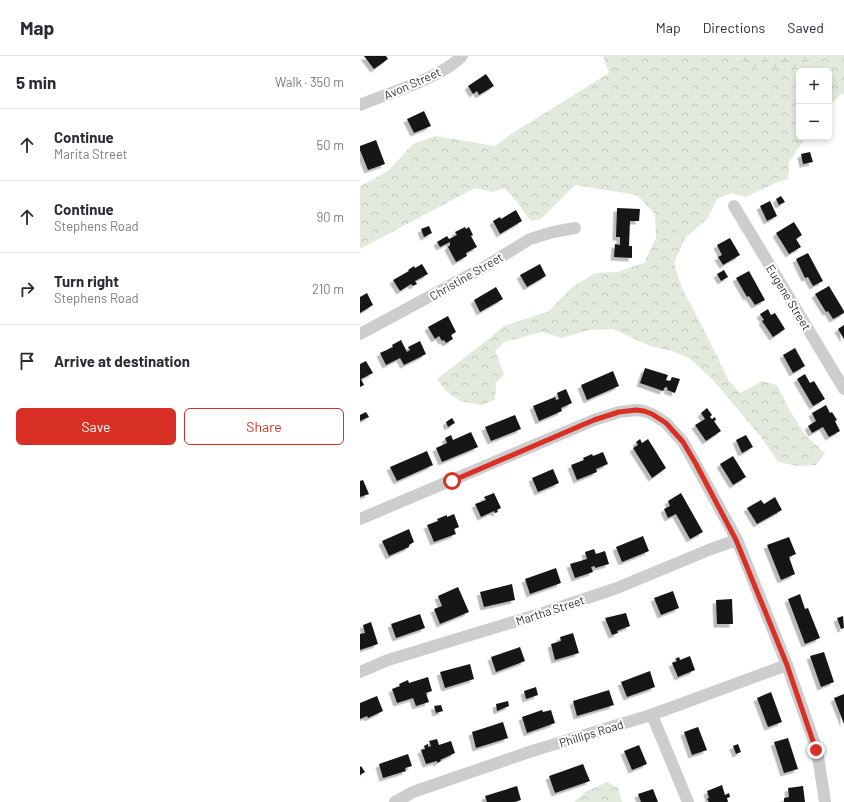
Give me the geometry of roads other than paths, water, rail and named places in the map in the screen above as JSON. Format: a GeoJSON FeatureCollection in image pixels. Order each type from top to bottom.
{"type":"FeatureCollection","features":[{"type":"Feature","properties":{"kind":"street","name":"Avon Street"},"geometry":{"type":"LineString","coordinates":[[360,105],[431,76],[455,63],[462,56]]}},
{"type":"Feature","properties":{"kind":"street","name":"Eugene Street"},"geometry":{"type":"LineString","coordinates":[[734,206],[844,389]]}},
{"type":"Feature","properties":{"kind":"street","name":"Christine Street"},"geometry":{"type":"LineString","coordinates":[[360,334],[486,266],[530,238],[575,228]]}},
{"type":"Feature","properties":{"kind":"street"},"geometry":{"type":"LineString","coordinates":[[360,519],[594,420],[619,412],[636,410],[652,414],[666,423],[683,442],[736,540],[787,665],[816,750],[825,802]]}},
{"type":"Feature","properties":{"kind":"street","name":"Martha Street"},"geometry":{"type":"LineString","coordinates":[[360,672],[388,660],[543,613],[617,588],[736,540]]}},
{"type":"Feature","properties":{"kind":"street","name":"Phillips Road"},"geometry":{"type":"LineString","coordinates":[[395,802],[413,792],[532,751],[652,715],[787,665]]}},
{"type":"Feature","properties":{"kind":"street"},"geometry":{"type":"LineString","coordinates":[[652,715],[688,802]]}}]}
